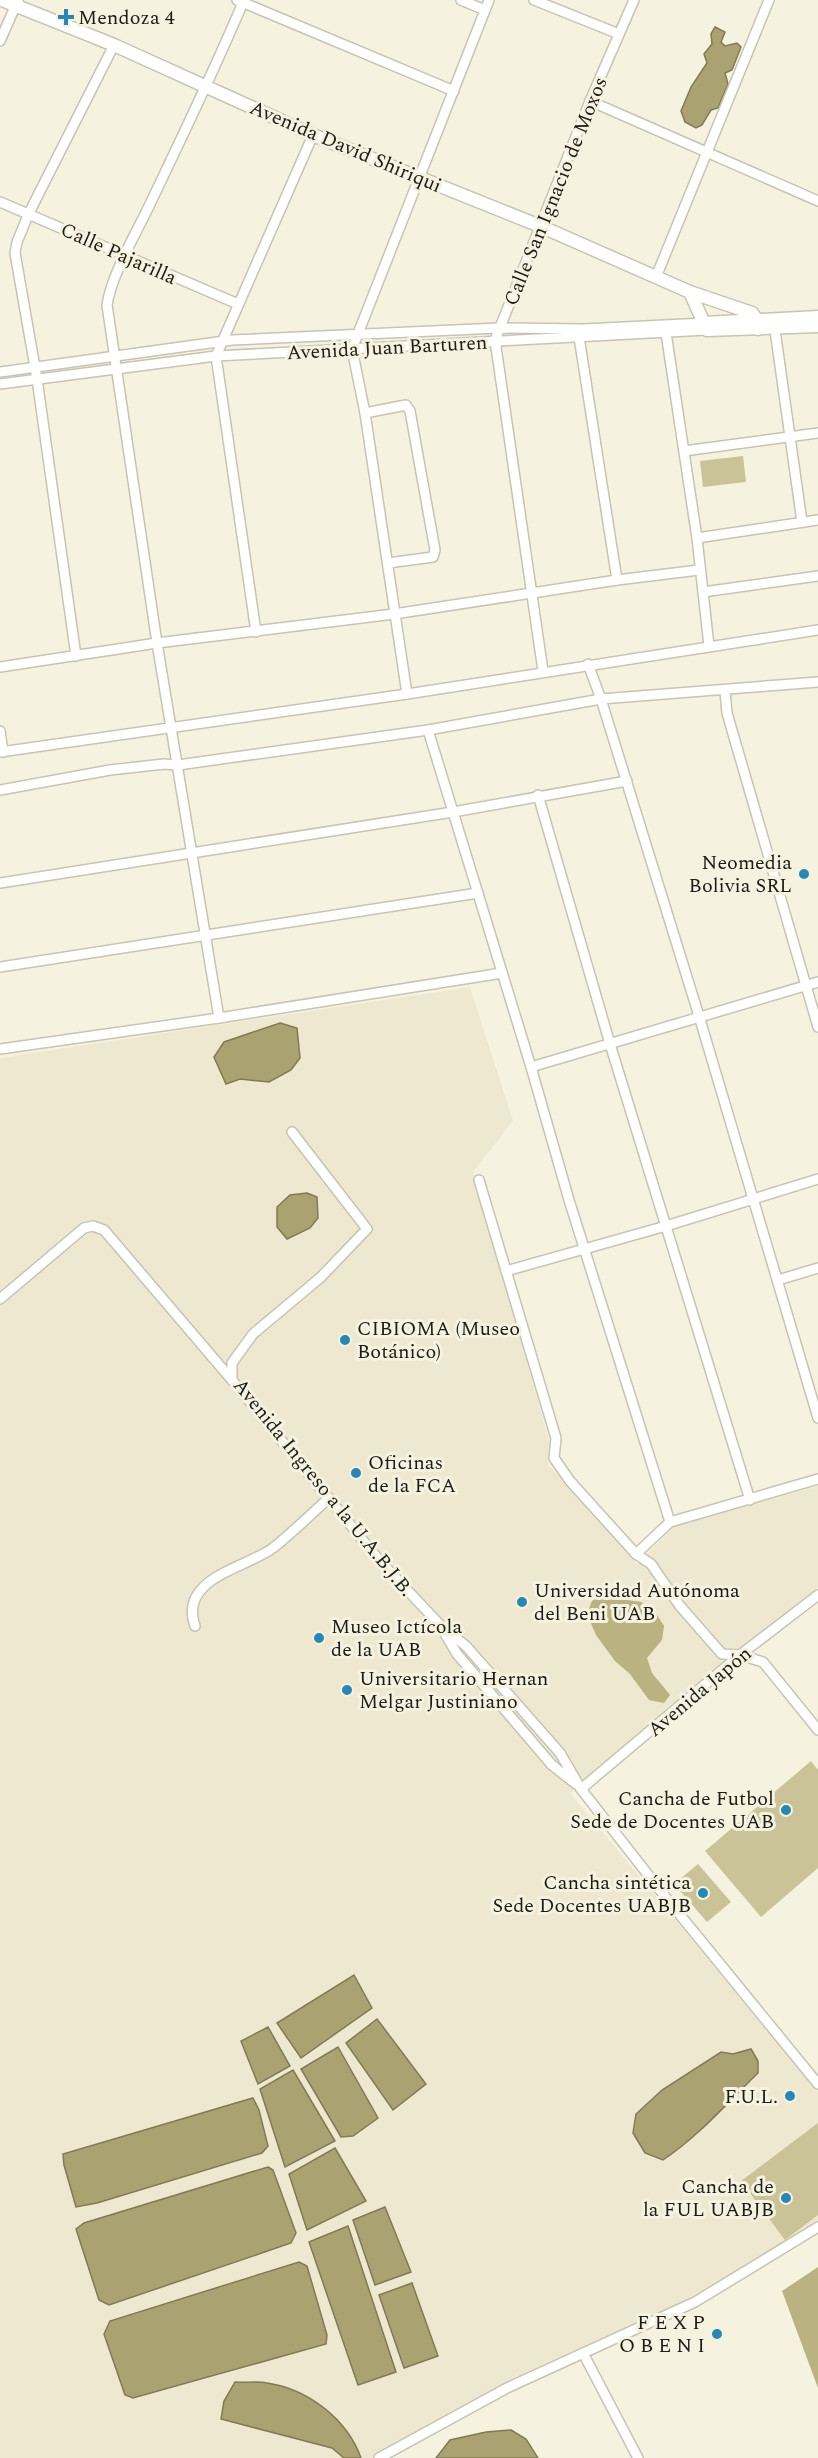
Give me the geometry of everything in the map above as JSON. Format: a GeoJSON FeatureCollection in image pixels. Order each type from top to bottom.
{"type":"FeatureCollection","features":[{"type":"Feature","properties":{"kind":"main road","name":"Avenida David Shiriqui"},"geometry":{"type":"LineString","coordinates":[[2,0],[17,3],[114,45],[313,135],[540,226],[690,291],[752,313],[758,324]]}},
{"type":"Feature","properties":{"kind":"main road"},"geometry":{"type":"LineString","coordinates":[[690,291],[705,327]]}},
{"type":"Feature","properties":{"kind":"main road"},"geometry":{"type":"LineString","coordinates":[[774,324],[818,317]]}},
{"type":"Feature","properties":{"kind":"main road"},"geometry":{"type":"LineString","coordinates":[[774,324],[818,326]]}},
{"type":"Feature","properties":{"kind":"main road","name":"Avenida Juan Barturen"},"geometry":{"type":"LineString","coordinates":[[705,327],[774,324]]}},
{"type":"Feature","properties":{"kind":"street"},"geometry":{"type":"LineString","coordinates":[[461,0],[485,10]]}},
{"type":"Feature","properties":{"kind":"street"},"geometry":{"type":"LineString","coordinates":[[407,694],[365,413],[352,349],[489,0]]}},
{"type":"Feature","properties":{"kind":"street"},"geometry":{"type":"LineString","coordinates":[[534,0],[619,34]]}},
{"type":"Feature","properties":{"kind":"street","name":"Calle San Ignacio de Moxos"},"geometry":{"type":"LineString","coordinates":[[543,671],[495,340],[590,101],[634,0]]}},
{"type":"Feature","properties":{"kind":"street"},"geometry":{"type":"LineString","coordinates":[[656,277],[769,0]]}},
{"type":"Feature","properties":{"kind":"street"},"geometry":{"type":"LineString","coordinates":[[219,1018],[157,643],[114,356],[107,305],[108,295],[206,87],[241,1],[454,91]]}},
{"type":"Feature","properties":{"kind":"street"},"geometry":{"type":"LineString","coordinates":[[0,41],[17,3]]}},
{"type":"Feature","properties":{"kind":"street"},"geometry":{"type":"LineString","coordinates":[[76,656],[37,379],[15,253],[28,213],[114,45]]}},
{"type":"Feature","properties":{"kind":"street"},"geometry":{"type":"LineString","coordinates":[[590,101],[818,201]]}},
{"type":"Feature","properties":{"kind":"street"},"geometry":{"type":"LineString","coordinates":[[256,632],[216,356],[313,135]]}},
{"type":"Feature","properties":{"kind":"street","name":"Calle Pajarilla"},"geometry":{"type":"LineString","coordinates":[[0,202],[238,304]]}},
{"type":"Feature","properties":{"kind":"street"},"geometry":{"type":"LineString","coordinates":[[774,324],[802,522]]}},
{"type":"Feature","properties":{"kind":"street","name":"Avenida Juan Barturen"},"geometry":{"type":"LineString","coordinates":[[0,372],[222,341],[499,328],[705,327]]}},
{"type":"Feature","properties":{"kind":"street","name":"Avenida Juan Barturen"},"geometry":{"type":"LineString","coordinates":[[0,384],[216,356],[666,333],[705,327]]}},
{"type":"Feature","properties":{"kind":"street"},"geometry":{"type":"LineString","coordinates":[[666,333],[697,538],[709,646]]}},
{"type":"Feature","properties":{"kind":"street"},"geometry":{"type":"LineString","coordinates":[[579,337],[617,580]]}},
{"type":"Feature","properties":{"kind":"street"},"geometry":{"type":"LineString","coordinates":[[365,413],[406,405],[410,411],[435,550],[433,557],[388,563]]}},
{"type":"Feature","properties":{"kind":"street"},"geometry":{"type":"LineString","coordinates":[[684,451],[818,433]]}},
{"type":"Feature","properties":{"kind":"street"},"geometry":{"type":"LineString","coordinates":[[697,538],[818,520]]}},
{"type":"Feature","properties":{"kind":"street"},"geometry":{"type":"LineString","coordinates":[[0,667],[157,643],[394,614],[532,592],[699,570]]}},
{"type":"Feature","properties":{"kind":"street"},"geometry":{"type":"LineString","coordinates":[[703,592],[818,576]]}},
{"type":"Feature","properties":{"kind":"street"},"geometry":{"type":"LineString","coordinates":[[0,731],[1,752],[407,694],[543,671],[818,630]]}},
{"type":"Feature","properties":{"kind":"street"},"geometry":{"type":"LineString","coordinates":[[588,664],[627,781],[699,1016],[818,1418]]}},
{"type":"Feature","properties":{"kind":"street"},"geometry":{"type":"LineString","coordinates":[[0,790],[110,771],[164,764],[178,765],[428,729],[601,699],[818,682]]}},
{"type":"Feature","properties":{"kind":"street"},"geometry":{"type":"LineString","coordinates":[[725,691],[727,713],[818,1027]]}},
{"type":"Feature","properties":{"kind":"street"},"geometry":{"type":"LineString","coordinates":[[428,729],[584,1248],[670,1522]]}},
{"type":"Feature","properties":{"kind":"street"},"geometry":{"type":"LineString","coordinates":[[0,883],[453,812],[538,795],[627,781]]}},
{"type":"Feature","properties":{"kind":"street"},"geometry":{"type":"LineString","coordinates":[[538,795],[610,1044],[750,1500]]}},
{"type":"Feature","properties":{"kind":"street"},"geometry":{"type":"LineString","coordinates":[[0,967],[478,893]]}},
{"type":"Feature","properties":{"kind":"street"},"geometry":{"type":"LineString","coordinates":[[0,1049],[219,1018],[502,973]]}},
{"type":"Feature","properties":{"kind":"street"},"geometry":{"type":"LineString","coordinates":[[531,1067],[818,982]]}},
{"type":"Feature","properties":{"kind":"street","name":"Avenida Ingreso a la U.A.B.J.B."},"geometry":{"type":"LineString","coordinates":[[292,1132],[367,1228],[321,1277],[253,1334],[232,1363],[232,1380],[379,1560],[442,1627],[466,1646],[560,1753],[581,1789]]}},
{"type":"Feature","properties":{"kind":"street"},"geometry":{"type":"LineString","coordinates":[[506,1270],[666,1226],[818,1179]]}},
{"type":"Feature","properties":{"kind":"street"},"geometry":{"type":"LineString","coordinates":[[479,1180],[556,1438],[554,1458],[570,1481],[636,1554],[651,1564],[680,1606],[722,1654],[740,1655],[763,1662],[818,1730]]}},
{"type":"Feature","properties":{"kind":"street"},"geometry":{"type":"LineString","coordinates":[[0,1299],[84,1228],[93,1226],[104,1230],[232,1380]]}},
{"type":"Feature","properties":{"kind":"street"},"geometry":{"type":"LineString","coordinates":[[778,1280],[818,1268]]}},
{"type":"Feature","properties":{"kind":"street"},"geometry":{"type":"LineString","coordinates":[[636,1554],[670,1522],[818,1479]]}},
{"type":"Feature","properties":{"kind":"street"},"geometry":{"type":"LineString","coordinates":[[195,1626],[192,1608],[194,1601],[209,1581],[273,1548],[329,1498]]}},
{"type":"Feature","properties":{"kind":"street","name":"Avenida Japón"},"geometry":{"type":"LineString","coordinates":[[581,1789],[740,1655],[818,1595]]}},
{"type":"Feature","properties":{"kind":"street","name":"Avenida Ingreso a la U.A.B.J.B."},"geometry":{"type":"LineString","coordinates":[[442,1627],[457,1654],[552,1765],[581,1789]]}},
{"type":"Feature","properties":{"kind":"street"},"geometry":{"type":"LineString","coordinates":[[581,1789],[818,2084]]}},
{"type":"Feature","properties":{"kind":"street"},"geometry":{"type":"LineString","coordinates":[[379,2458],[507,2388],[695,2302],[818,2228]]}},
{"type":"Feature","properties":{"kind":"street"},"geometry":{"type":"LineString","coordinates":[[583,2354],[638,2458]]}},
{"type":"Feature","properties":{"kind":"shaded area"},"geometry":{"type":"Polygon","coordinates":[[[715,27],[725,32],[721,42],[725,46],[737,43],[741,47],[732,70],[725,73],[728,84],[718,108],[711,110],[702,125],[696,128],[685,122],[681,111],[691,87],[707,63],[704,54],[712,44],[711,34],[715,27]]]}},
{"type":"Feature","properties":{"kind":"shaded area"},"geometry":{"type":"Polygon","coordinates":[[[743,456],[746,482],[703,487],[700,461],[743,456]]]}},
{"type":"Feature","properties":{"kind":"shaded area","name":"Universitario Hernan Melgar Justiniano"},"geometry":{"type":"Polygon","coordinates":[[[470,987],[513,1121],[473,1172],[549,1440],[548,1464],[637,1564],[675,1526],[818,1486],[818,1587],[570,1793],[818,2092],[818,2223],[690,2299],[497,2389],[371,2458],[0,2458],[0,1058],[470,987]]]}},
{"type":"Feature","properties":{"kind":"shaded area"},"geometry":{"type":"Polygon","coordinates":[[[280,1023],[297,1028],[300,1058],[291,1070],[269,1082],[240,1079],[226,1084],[214,1057],[224,1042],[280,1023]]]}},
{"type":"Feature","properties":{"kind":"shaded area"},"geometry":{"type":"Polygon","coordinates":[[[307,1193],[317,1197],[318,1218],[310,1228],[287,1239],[277,1227],[277,1207],[290,1195],[307,1193]]]}},
{"type":"Feature","properties":{"kind":"shaded area"},"geometry":{"type":"Polygon","coordinates":[[[607,1590],[619,1592],[627,1600],[641,1602],[655,1612],[664,1626],[662,1640],[647,1658],[652,1673],[670,1695],[664,1703],[649,1700],[596,1635],[587,1614],[592,1601],[607,1590]]]}},
{"type":"Feature","properties":{"kind":"shaded area","name":"Cancha de Futbol Sede de Docentes UAB"},"geometry":{"type":"Polygon","coordinates":[[[811,1761],[818,1770],[818,1868],[761,1917],[705,1851],[811,1761]]]}},
{"type":"Feature","properties":{"kind":"shaded area","name":"Cancha sintética Sede Docentes UABJB"},"geometry":{"type":"Polygon","coordinates":[[[698,1864],[731,1902],[707,1922],[674,1884],[698,1864]]]}},
{"type":"Feature","properties":{"kind":"shaded area"},"geometry":{"type":"Polygon","coordinates":[[[354,1975],[372,2008],[301,2058],[277,2023],[354,1975]]]}},
{"type":"Feature","properties":{"kind":"shaded area"},"geometry":{"type":"Polygon","coordinates":[[[377,2019],[426,2084],[393,2110],[346,2043],[377,2019]]]}},
{"type":"Feature","properties":{"kind":"shaded area"},"geometry":{"type":"Polygon","coordinates":[[[268,2027],[290,2066],[258,2084],[241,2041],[268,2027]]]}},
{"type":"Feature","properties":{"kind":"shaded area"},"geometry":{"type":"Polygon","coordinates":[[[338,2047],[378,2118],[353,2136],[341,2137],[301,2069],[338,2047]]]}},
{"type":"Feature","properties":{"kind":"shaded area"},"geometry":{"type":"Polygon","coordinates":[[[751,2049],[758,2061],[758,2073],[712,2119],[663,2160],[645,2153],[633,2133],[636,2114],[662,2090],[721,2052],[733,2054],[751,2049]]]}},
{"type":"Feature","properties":{"kind":"shaded area"},"geometry":{"type":"Polygon","coordinates":[[[293,2070],[335,2141],[285,2167],[260,2089],[293,2070]]]}},
{"type":"Feature","properties":{"kind":"shaded area"},"geometry":{"type":"Polygon","coordinates":[[[253,2098],[259,2110],[268,2146],[262,2153],[97,2203],[76,2207],[63,2154],[253,2098]]]}},
{"type":"Feature","properties":{"kind":"shaded area","name":"Cancha de la FUL UABJB"},"geometry":{"type":"Polygon","coordinates":[[[818,2123],[818,2215],[785,2240],[741,2181],[818,2123]]]}},
{"type":"Feature","properties":{"kind":"shaded area"},"geometry":{"type":"Polygon","coordinates":[[[335,2148],[366,2201],[307,2230],[289,2174],[335,2148]]]}},
{"type":"Feature","properties":{"kind":"shaded area"},"geometry":{"type":"Polygon","coordinates":[[[268,2167],[273,2170],[296,2233],[291,2243],[109,2305],[99,2300],[76,2229],[84,2223],[268,2167]]]}},
{"type":"Feature","properties":{"kind":"shaded area"},"geometry":{"type":"Polygon","coordinates":[[[385,2207],[411,2272],[375,2285],[353,2220],[385,2207]]]}},
{"type":"Feature","properties":{"kind":"shaded area"},"geometry":{"type":"Polygon","coordinates":[[[348,2226],[396,2372],[358,2385],[309,2242],[348,2226]]]}},
{"type":"Feature","properties":{"kind":"shaded area"},"geometry":{"type":"Polygon","coordinates":[[[299,2262],[307,2266],[327,2335],[326,2344],[133,2398],[125,2395],[104,2334],[110,2321],[299,2262]]]}},
{"type":"Feature","properties":{"kind":"shaded area"},"geometry":{"type":"Polygon","coordinates":[[[818,2267],[818,2388],[782,2291],[818,2267]]]}},
{"type":"Feature","properties":{"kind":"shaded area"},"geometry":{"type":"Polygon","coordinates":[[[412,2283],[438,2356],[404,2368],[379,2295],[412,2283]]]}},
{"type":"Feature","properties":{"kind":"shaded area"},"geometry":{"type":"Polygon","coordinates":[[[235,2382],[263,2382],[282,2386],[311,2399],[336,2419],[355,2444],[361,2458],[344,2458],[332,2448],[221,2419],[224,2401],[235,2382]]]}},
{"type":"Feature","properties":{"kind":"shaded area"},"geometry":{"type":"Polygon","coordinates":[[[511,2430],[526,2439],[538,2458],[436,2458],[450,2440],[486,2432],[511,2430]]]}},
{"type":"Feature","properties":{"kind":"place","name":"Mendoza 4"},"geometry":{"type":"Point","coordinates":[66,17]}},
{"type":"Feature","properties":{"kind":"place","name":"Neomedia Bolivia SRL"},"geometry":{"type":"Point","coordinates":[804,874]}},
{"type":"Feature","properties":{"kind":"place","name":"CIBIOMA (Museo Botánico)"},"geometry":{"type":"Point","coordinates":[345,1340]}},
{"type":"Feature","properties":{"kind":"place","name":"Oficinas de la FCA"},"geometry":{"type":"Point","coordinates":[356,1473]}},
{"type":"Feature","properties":{"kind":"place","name":"Universidad Autónoma del Beni UAB"},"geometry":{"type":"Point","coordinates":[522,1602]}},
{"type":"Feature","properties":{"kind":"place","name":"Museo Ictícola de la UAB"},"geometry":{"type":"Point","coordinates":[319,1638]}},
{"type":"Feature","properties":{"kind":"place","name":"Universitario Hernan Melgar Justiniano"},"geometry":{"type":"Point","coordinates":[347,1690]}},
{"type":"Feature","properties":{"kind":"place","name":"Cancha de Futbol Sede de Docentes UAB"},"geometry":{"type":"Point","coordinates":[786,1810]}},
{"type":"Feature","properties":{"kind":"place","name":"Cancha sintética Sede Docentes UABJB"},"geometry":{"type":"Point","coordinates":[703,1893]}},
{"type":"Feature","properties":{"kind":"place","name":"F.U.L."},"geometry":{"type":"Point","coordinates":[790,2096]}},
{"type":"Feature","properties":{"kind":"place","name":"Cancha de la FUL UABJB"},"geometry":{"type":"Point","coordinates":[786,2198]}},
{"type":"Feature","properties":{"kind":"place","name":"F E X P O B E N I"},"geometry":{"type":"Point","coordinates":[717,2334]}}]}
